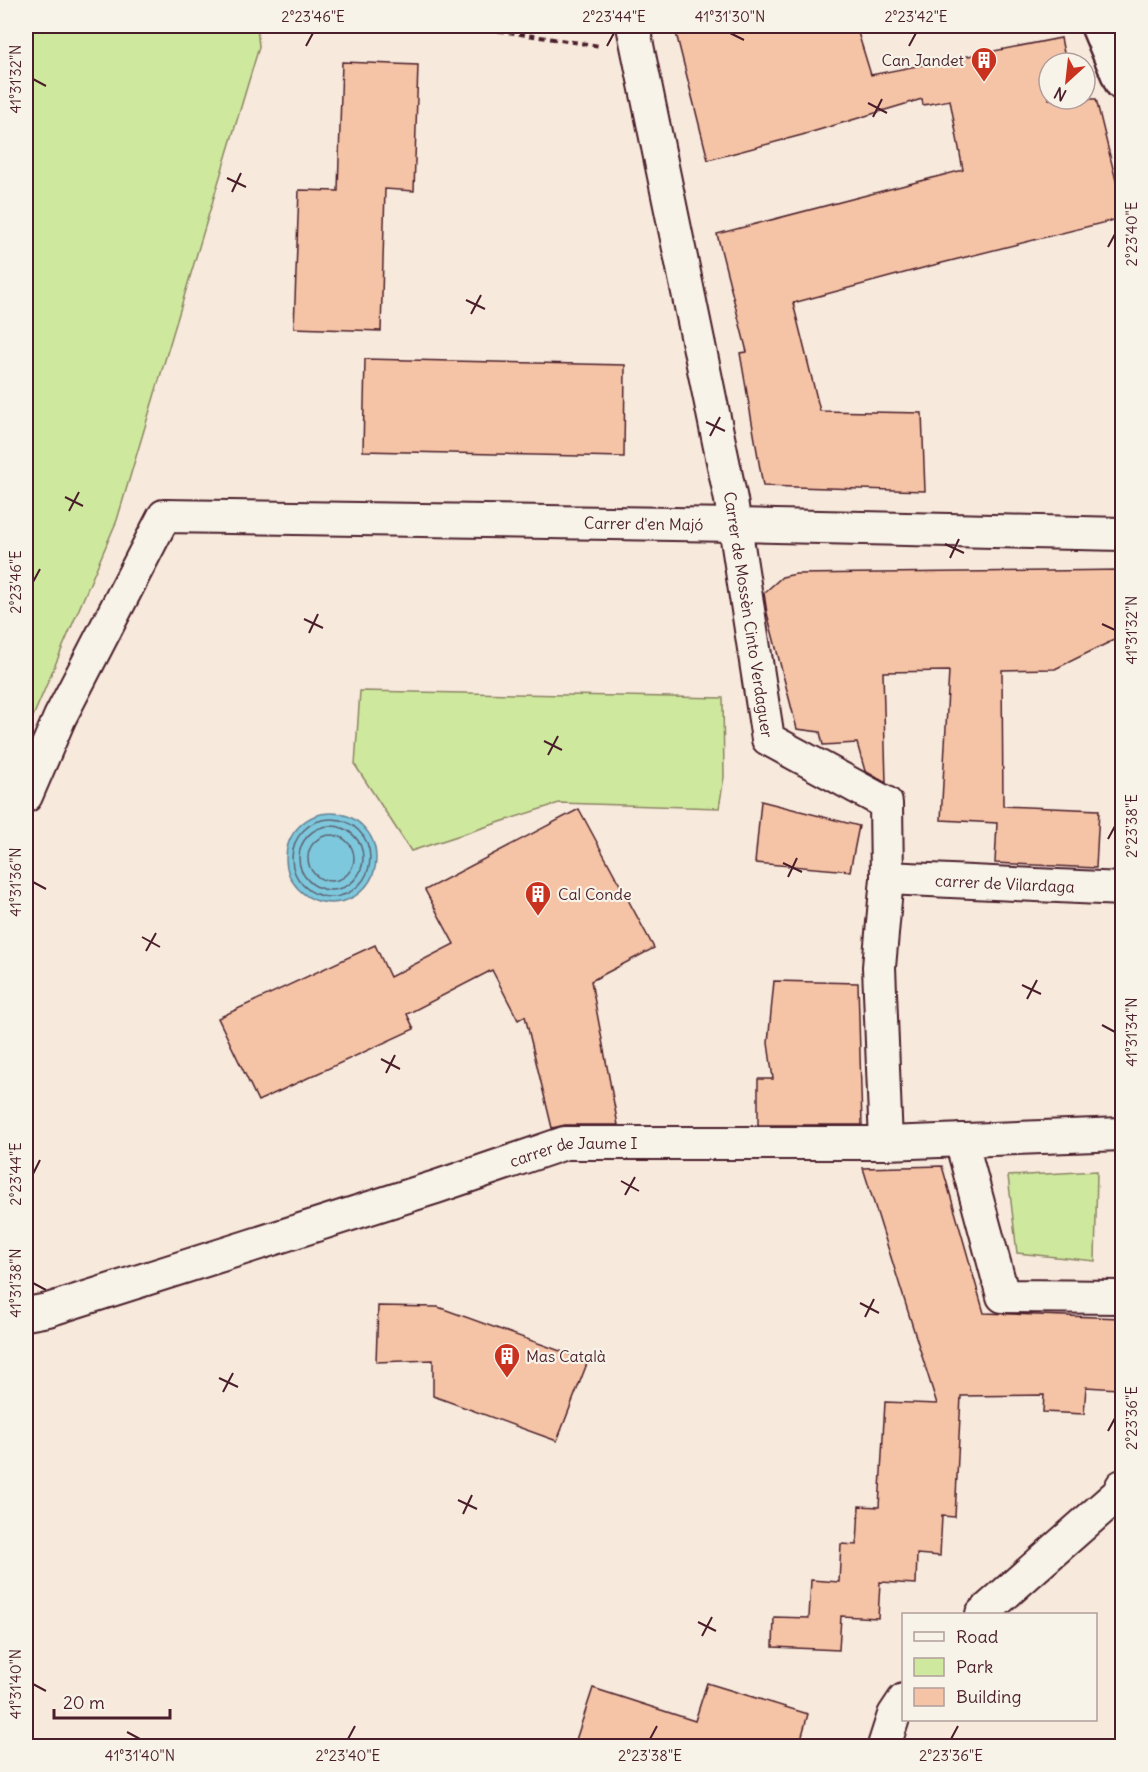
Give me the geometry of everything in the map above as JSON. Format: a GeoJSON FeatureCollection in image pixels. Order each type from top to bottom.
{"type":"FeatureCollection","features":[{"type":"Feature","properties":{"kind":"street"},"geometry":{"type":"LineString","coordinates":[[1098,26],[1122,83]]}},
{"type":"Feature","properties":{"kind":"street","name":"Carrer de Mossèn Cinto Verdaguer"},"geometry":{"type":"LineString","coordinates":[[636,39],[735,525],[768,739],[886,803],[887,878],[879,967],[886,1143]]}},
{"type":"Feature","properties":{"kind":"street","name":"Carrer d'en Majó"},"geometry":{"type":"LineString","coordinates":[[26,796],[60,717],[164,516],[1122,534]]}},
{"type":"Feature","properties":{"kind":"street","name":"carrer de Vilardaga"},"geometry":{"type":"LineString","coordinates":[[887,878],[1122,888]]}},
{"type":"Feature","properties":{"kind":"street","name":"carrer de Jaume I"},"geometry":{"type":"LineString","coordinates":[[37,1312],[436,1187],[565,1143],[886,1143],[1122,1134]]}},
{"type":"Feature","properties":{"kind":"street"},"geometry":{"type":"LineString","coordinates":[[961,1140],[1003,1296],[1122,1297]]}},
{"type":"Feature","properties":{"kind":"street"},"geometry":{"type":"LineString","coordinates":[[983,1613],[1118,1494],[1122,1486]]}},
{"type":"Feature","properties":{"kind":"street"},"geometry":{"type":"LineString","coordinates":[[884,1746],[894,1715],[902,1702]]}},
{"type":"Feature","properties":{"kind":"path"},"geometry":{"type":"LineString","coordinates":[[467,26],[636,39]]}},
{"type":"Feature","properties":{"kind":"green space"},"geometry":{"type":"Polygon","coordinates":[[[44,26],[257,26],[259,47],[117,520],[26,733],[26,32],[44,26]]]}},
{"type":"Feature","properties":{"kind":"green space"},"geometry":{"type":"Polygon","coordinates":[[[360,691],[723,698],[724,777],[719,808],[559,803],[411,851],[355,765],[360,691]]]}},
{"type":"Feature","properties":{"kind":"green space"},"geometry":{"type":"Polygon","coordinates":[[[1097,1171],[1095,1261],[1017,1253],[1008,1176],[1097,1171]]]}},
{"type":"Feature","properties":{"kind":"water"},"geometry":{"type":"Polygon","coordinates":[[[331,813],[348,816],[363,826],[373,841],[376,858],[373,875],[363,890],[348,900],[331,903],[314,900],[299,890],[289,875],[286,858],[289,841],[299,826],[314,816],[331,813]]]}},
{"type":"Feature","properties":{"kind":"building"},"geometry":{"type":"Polygon","coordinates":[[[703,26],[856,26],[871,75],[1061,38],[1064,51],[1037,51],[1037,111],[1097,111],[1097,103],[1122,205],[1122,218],[793,303],[820,411],[922,413],[925,491],[763,486],[740,353],[747,352],[717,234],[963,170],[950,100],[923,105],[922,99],[708,160],[676,33],[703,26]]]}},
{"type":"Feature","properties":{"kind":"building"},"geometry":{"type":"Polygon","coordinates":[[[342,62],[418,65],[414,191],[385,189],[381,331],[294,328],[299,190],[338,191],[342,62]]]}},
{"type":"Feature","properties":{"kind":"building"},"geometry":{"type":"Polygon","coordinates":[[[365,359],[625,365],[624,457],[363,451],[365,359]]]}},
{"type":"Feature","properties":{"kind":"building"},"geometry":{"type":"Polygon","coordinates":[[[1122,570],[1122,636],[1055,669],[1002,670],[1003,806],[1099,810],[1096,868],[995,863],[997,823],[941,820],[949,671],[883,672],[886,783],[865,771],[857,743],[823,745],[820,732],[797,729],[767,613],[764,593],[782,577],[796,574],[1122,570]]]}},
{"type":"Feature","properties":{"kind":"building"},"geometry":{"type":"Polygon","coordinates":[[[761,801],[859,826],[850,871],[755,863],[761,801]]]}},
{"type":"Feature","properties":{"kind":"building"},"geometry":{"type":"Polygon","coordinates":[[[579,809],[654,948],[591,981],[618,1125],[565,1125],[552,1128],[525,1016],[518,1020],[492,970],[407,1014],[414,1029],[258,1101],[218,1018],[375,945],[390,977],[454,944],[425,890],[579,809]]]}},
{"type":"Feature","properties":{"kind":"building"},"geometry":{"type":"Polygon","coordinates":[[[774,981],[858,983],[862,1125],[758,1125],[758,1079],[773,1079],[768,1043],[774,981]]]}},
{"type":"Feature","properties":{"kind":"building"},"geometry":{"type":"Polygon","coordinates":[[[942,1166],[984,1313],[1122,1318],[1118,1389],[1086,1387],[1084,1414],[1043,1412],[1044,1395],[961,1396],[955,1517],[942,1516],[940,1556],[917,1554],[916,1584],[880,1582],[878,1618],[841,1616],[839,1650],[773,1647],[774,1617],[809,1618],[811,1580],[839,1582],[841,1544],[857,1545],[859,1506],[879,1507],[885,1402],[937,1404],[863,1168],[942,1166]]]}},
{"type":"Feature","properties":{"kind":"building","name":"Mas Català"},"geometry":{"type":"Polygon","coordinates":[[[378,1306],[438,1307],[588,1361],[557,1441],[433,1396],[433,1360],[376,1362],[378,1306]]]}},
{"type":"Feature","properties":{"kind":"building"},"geometry":{"type":"Polygon","coordinates":[[[707,1683],[808,1714],[799,1746],[574,1746],[593,1688],[695,1721],[707,1683]]]}},
{"type":"Feature","properties":{"kind":"place","name":"Can Jandet"},"geometry":{"type":"Point","coordinates":[984,83]}},
{"type":"Feature","properties":{"kind":"place","name":"Cal Conde"},"geometry":{"type":"Point","coordinates":[538,917]}},
{"type":"Feature","properties":{"kind":"place","name":"Mas Català"},"geometry":{"type":"Point","coordinates":[507,1379]}}]}
